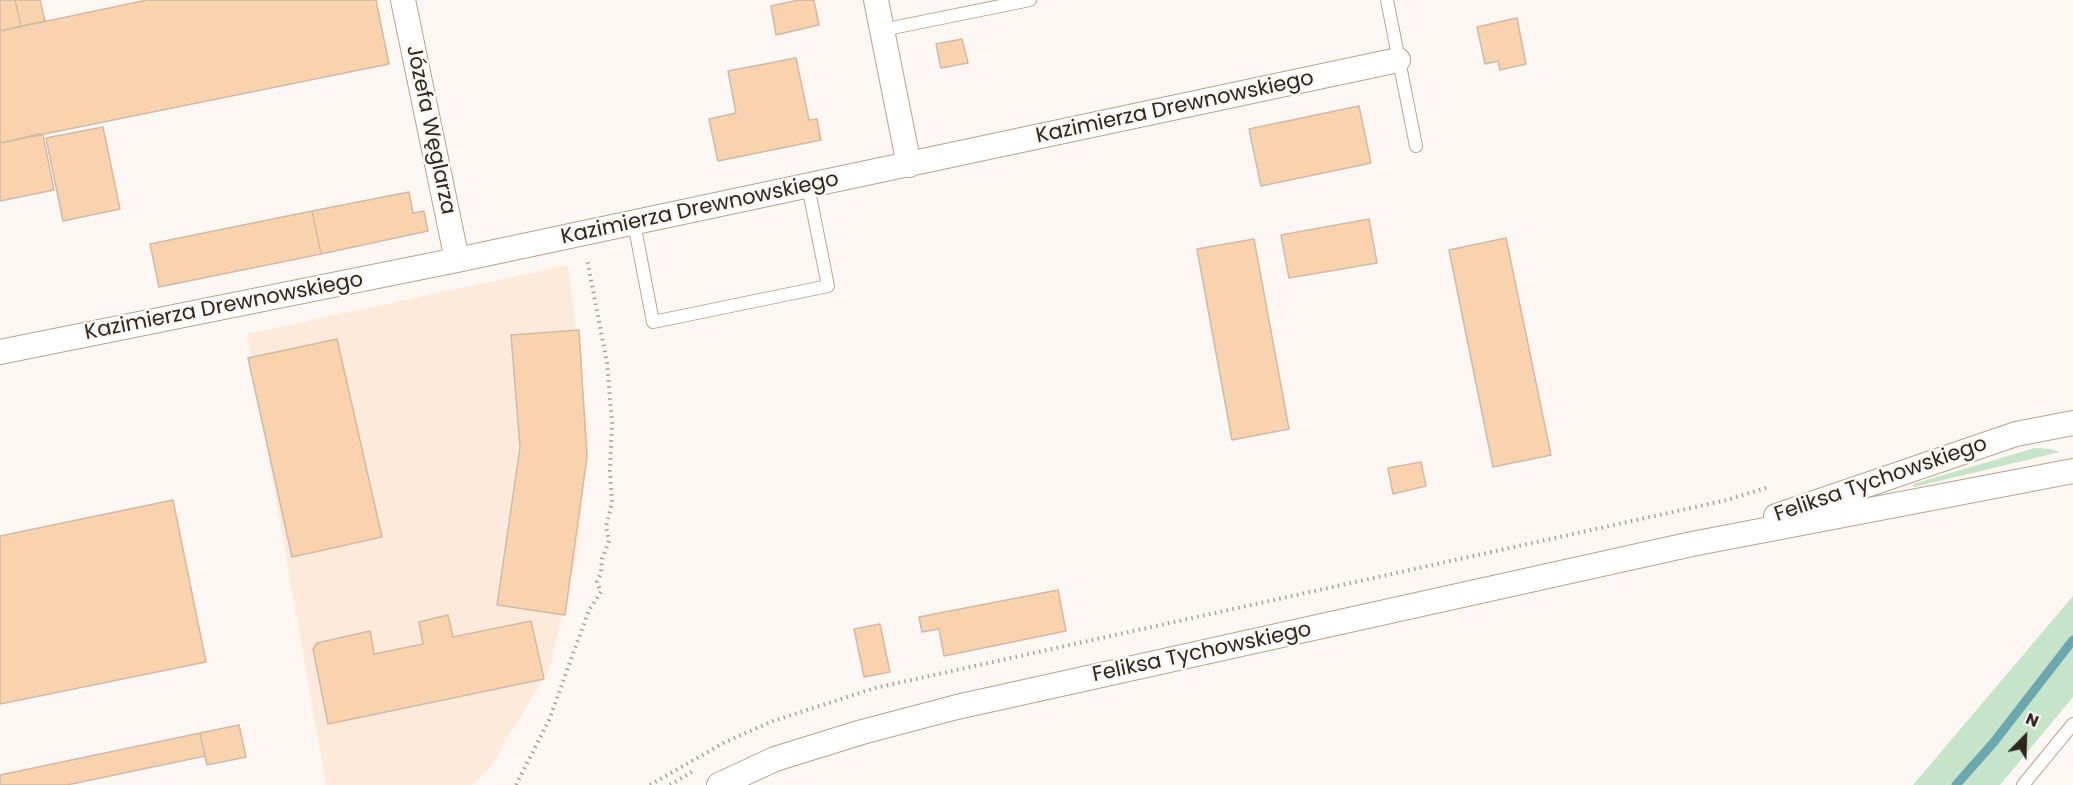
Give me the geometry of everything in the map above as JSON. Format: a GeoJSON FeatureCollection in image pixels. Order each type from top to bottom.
{"type":"FeatureCollection","features":[{"type":"Feature","properties":{"kind":"street","name":"Józefa Węglarza"},"geometry":{"type":"LineString","coordinates":[[403,0],[457,260]]}},
{"type":"Feature","properties":{"kind":"street"},"geometry":{"type":"LineString","coordinates":[[876,0],[909,165]]}},
{"type":"Feature","properties":{"kind":"street","name":"Kazimierza Drewnowskiego"},"geometry":{"type":"LineString","coordinates":[[0,352],[582,234],[1398,60]]}},
{"type":"Feature","properties":{"kind":"street","name":"Feliksa Tychowskiego"},"geometry":{"type":"LineString","coordinates":[[1692,544],[2016,434],[2073,423]]}},
{"type":"Feature","properties":{"kind":"street","name":"Feliksa Tychowskiego"},"geometry":{"type":"LineString","coordinates":[[719,785],[775,759],[862,732],[957,707],[1692,544],[2073,471]]}},
{"type":"Feature","properties":{"kind":"lane"},"geometry":{"type":"LineString","coordinates":[[882,30],[1030,0]]}},
{"type":"Feature","properties":{"kind":"lane"},"geometry":{"type":"LineString","coordinates":[[1387,0],[1416,146]]}},
{"type":"Feature","properties":{"kind":"lane"},"geometry":{"type":"LineString","coordinates":[[634,223],[653,322],[828,286],[808,186]]}},
{"type":"Feature","properties":{"kind":"lane"},"geometry":{"type":"LineString","coordinates":[[2023,785],[2073,724]]}},
{"type":"Feature","properties":{"kind":"path"},"geometry":{"type":"LineString","coordinates":[[516,785],[549,720],[589,610],[601,592],[597,582],[609,541],[606,527],[612,503],[610,471],[612,423],[608,373],[582,234]]}},
{"type":"Feature","properties":{"kind":"path"},"geometry":{"type":"LineString","coordinates":[[650,785],[725,742],[773,721],[875,688],[1727,500],[1771,486]]}},
{"type":"Feature","properties":{"kind":"shaded area"},"geometry":{"type":"Polygon","coordinates":[[[568,265],[589,437],[577,554],[550,667],[491,766],[472,785],[326,785],[247,334],[568,265]]]}},
{"type":"Feature","properties":{"kind":"green space"},"geometry":{"type":"Polygon","coordinates":[[[2035,448],[2060,452],[1914,487],[1913,484],[2035,448]]]}},
{"type":"Feature","properties":{"kind":"green space"},"geometry":{"type":"Polygon","coordinates":[[[2073,596],[2073,697],[2000,785],[1913,785],[2073,596]]]}},
{"type":"Feature","properties":{"kind":"building"},"geometry":{"type":"Polygon","coordinates":[[[0,0],[15,0],[21,26],[0,31],[0,0]]]}},
{"type":"Feature","properties":{"kind":"building"},"geometry":{"type":"Polygon","coordinates":[[[15,0],[40,0],[45,21],[21,26],[15,0]]]}},
{"type":"Feature","properties":{"kind":"building"},"geometry":{"type":"Polygon","coordinates":[[[147,0],[376,0],[389,64],[0,143],[0,31],[147,0]]]}},
{"type":"Feature","properties":{"kind":"building"},"geometry":{"type":"Polygon","coordinates":[[[799,0],[814,0],[819,25],[776,35],[771,6],[799,0]]]}},
{"type":"Feature","properties":{"kind":"building"},"geometry":{"type":"Polygon","coordinates":[[[1517,18],[1526,64],[1500,70],[1498,61],[1485,64],[1477,27],[1517,18]]]}},
{"type":"Feature","properties":{"kind":"building"},"geometry":{"type":"Polygon","coordinates":[[[962,39],[968,63],[941,68],[936,44],[962,39]]]}},
{"type":"Feature","properties":{"kind":"building"},"geometry":{"type":"Polygon","coordinates":[[[796,58],[809,120],[817,119],[821,140],[718,161],[709,119],[736,113],[728,71],[796,58]]]}},
{"type":"Feature","properties":{"kind":"building"},"geometry":{"type":"Polygon","coordinates":[[[1359,106],[1371,163],[1261,186],[1249,129],[1359,106]]]}},
{"type":"Feature","properties":{"kind":"building"},"geometry":{"type":"Polygon","coordinates":[[[103,127],[120,209],[63,221],[46,138],[103,127]]]}},
{"type":"Feature","properties":{"kind":"building"},"geometry":{"type":"Polygon","coordinates":[[[43,135],[54,190],[0,201],[0,143],[43,135]]]}},
{"type":"Feature","properties":{"kind":"building"},"geometry":{"type":"Polygon","coordinates":[[[409,192],[413,213],[424,211],[428,231],[321,254],[312,211],[409,192]]]}},
{"type":"Feature","properties":{"kind":"building"},"geometry":{"type":"Polygon","coordinates":[[[312,211],[321,254],[159,287],[150,244],[312,211]]]}},
{"type":"Feature","properties":{"kind":"building"},"geometry":{"type":"Polygon","coordinates":[[[1369,219],[1377,263],[1289,278],[1281,235],[1369,219]]]}},
{"type":"Feature","properties":{"kind":"building"},"geometry":{"type":"Polygon","coordinates":[[[1506,238],[1551,455],[1493,467],[1449,250],[1506,238]]]}},
{"type":"Feature","properties":{"kind":"building"},"geometry":{"type":"Polygon","coordinates":[[[1254,239],[1289,429],[1232,440],[1197,249],[1254,239]]]}},
{"type":"Feature","properties":{"kind":"building"},"geometry":{"type":"Polygon","coordinates":[[[579,330],[587,457],[565,615],[497,605],[520,447],[511,335],[579,330]]]}},
{"type":"Feature","properties":{"kind":"building"},"geometry":{"type":"Polygon","coordinates":[[[337,339],[382,537],[292,557],[248,358],[337,339]]]}},
{"type":"Feature","properties":{"kind":"building"},"geometry":{"type":"Polygon","coordinates":[[[1421,462],[1426,486],[1393,494],[1388,468],[1421,462]]]}},
{"type":"Feature","properties":{"kind":"building"},"geometry":{"type":"Polygon","coordinates":[[[173,500],[206,662],[0,704],[0,536],[173,500]]]}},
{"type":"Feature","properties":{"kind":"building"},"geometry":{"type":"Polygon","coordinates":[[[1058,590],[1066,631],[944,656],[939,629],[922,632],[919,617],[1058,590]]]}},
{"type":"Feature","properties":{"kind":"building"},"geometry":{"type":"Polygon","coordinates":[[[448,615],[453,637],[531,621],[544,679],[328,724],[313,649],[317,643],[370,631],[374,654],[423,644],[419,622],[448,615]]]}},
{"type":"Feature","properties":{"kind":"building"},"geometry":{"type":"Polygon","coordinates":[[[880,624],[890,672],[864,677],[854,629],[880,624]]]}},
{"type":"Feature","properties":{"kind":"building"},"geometry":{"type":"Polygon","coordinates":[[[239,725],[246,757],[207,765],[200,733],[239,725]]]}},
{"type":"Feature","properties":{"kind":"building"},"geometry":{"type":"Polygon","coordinates":[[[200,733],[205,756],[67,785],[0,785],[0,775],[200,733]]]}},
{"type":"Feature","properties":{"kind":"waterway"},"geometry":{"type":"LineString","coordinates":[[1956,785],[1994,742],[2073,640]]}}]}
